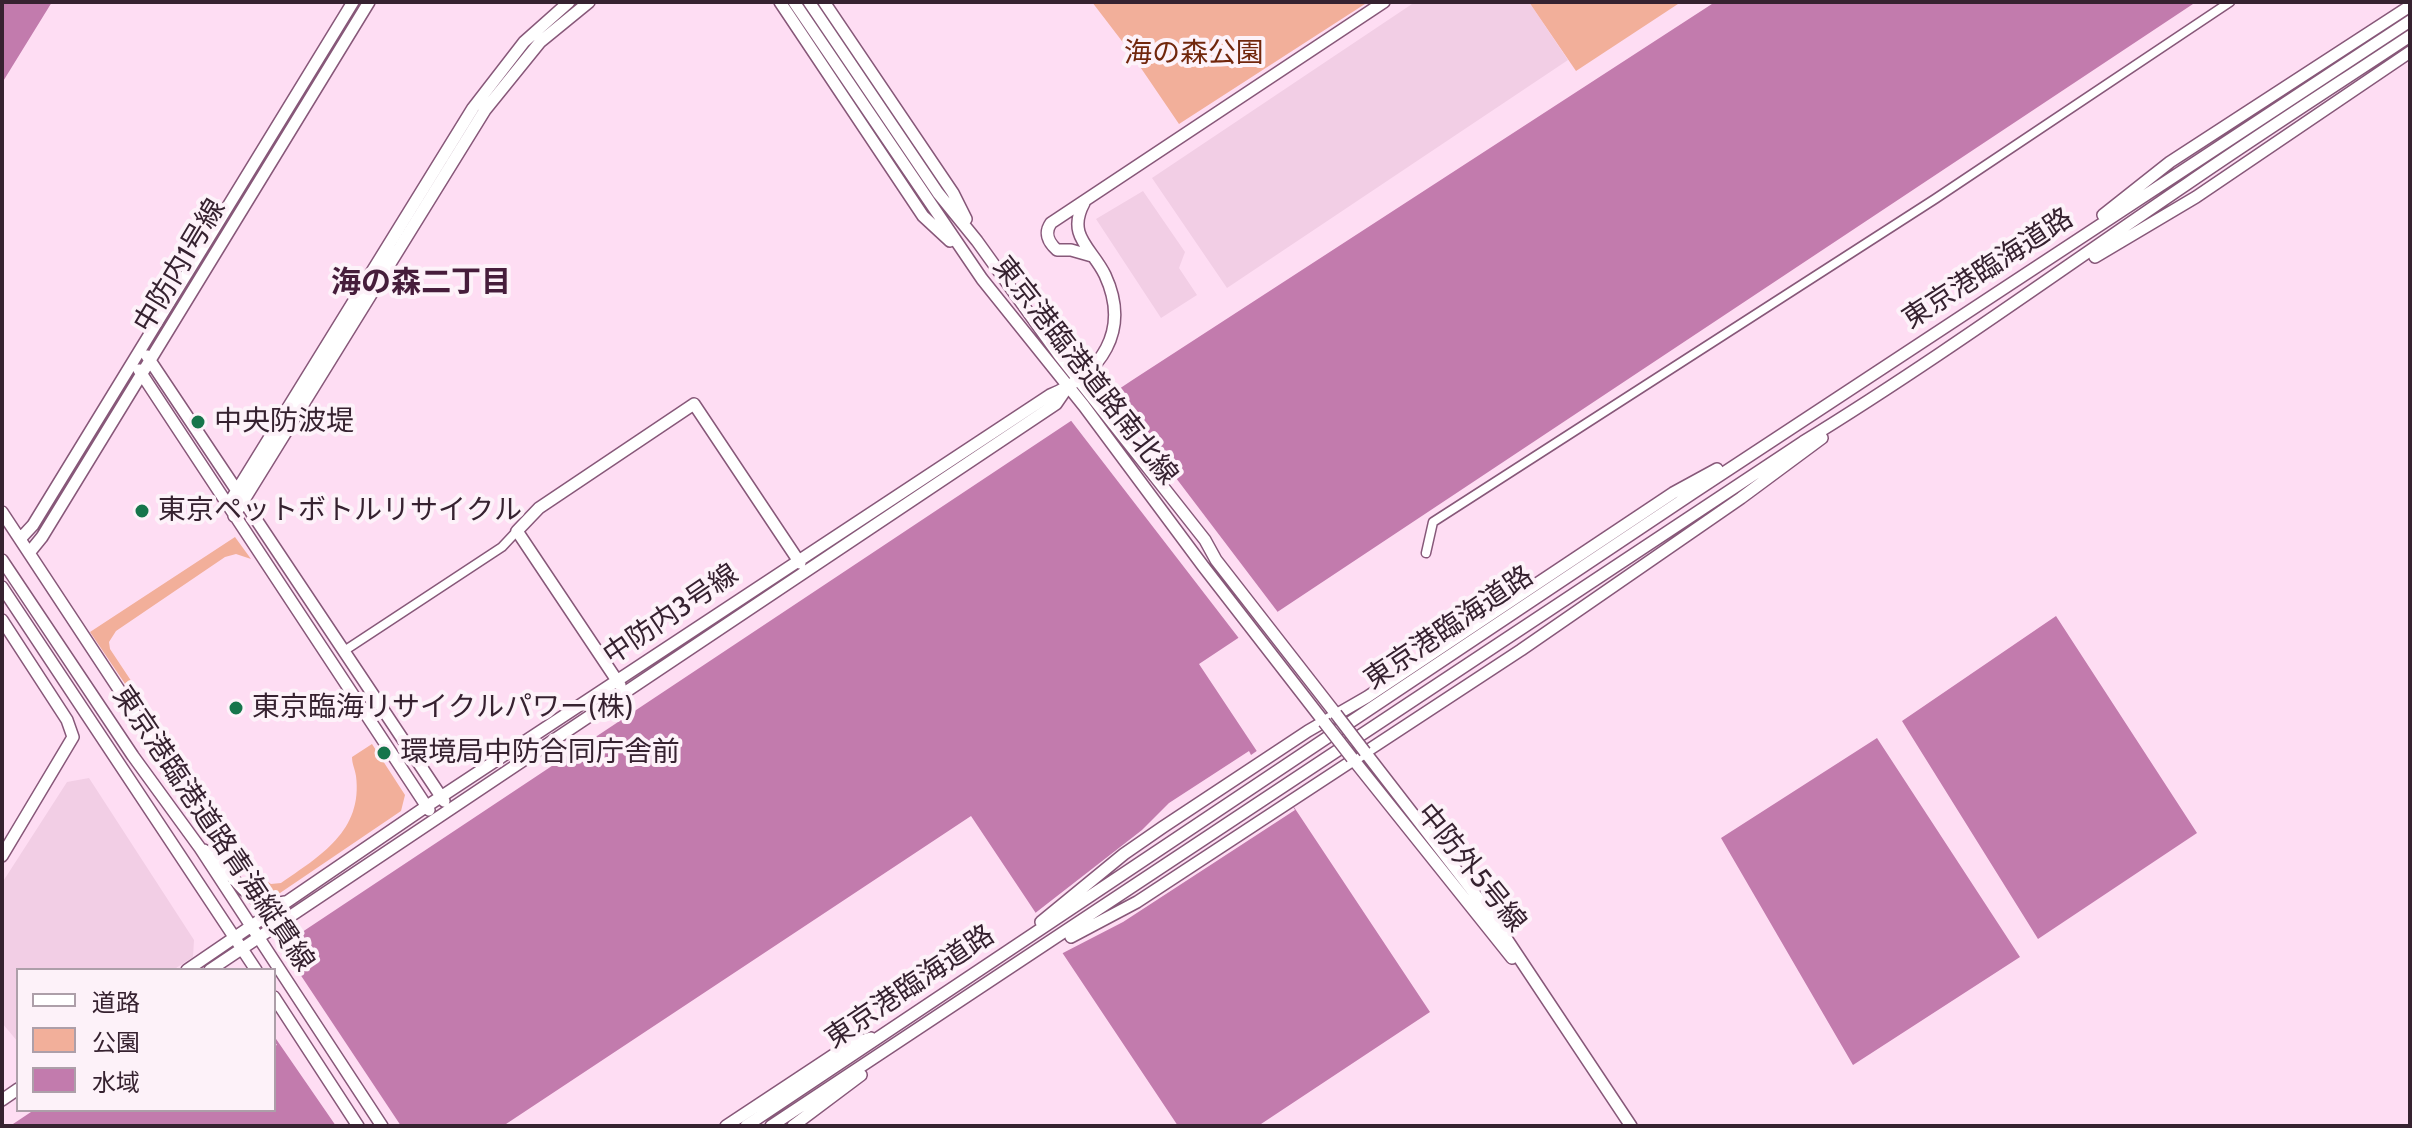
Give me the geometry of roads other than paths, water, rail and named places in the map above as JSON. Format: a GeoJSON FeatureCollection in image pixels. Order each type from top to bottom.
{"type":"FeatureCollection","features":[{"type":"Feature","properties":{"kind":"street","name":"中防内1号線"},"geometry":{"type":"LineString","coordinates":[[20,539],[33,525],[353,2]]}},
{"type":"Feature","properties":{"kind":"street","name":"中防内1号線"},"geometry":{"type":"LineString","coordinates":[[29,553],[42,537],[369,2]]}},
{"type":"Feature","properties":{"kind":"street"},"geometry":{"type":"LineString","coordinates":[[240,496],[473,108],[524,42],[569,2]]}},
{"type":"Feature","properties":{"kind":"street"},"geometry":{"type":"LineString","coordinates":[[231,510],[485,110],[540,42],[589,2]]}},
{"type":"Feature","properties":{"kind":"street"},"geometry":{"type":"LineString","coordinates":[[780,2],[923,216],[962,252]]}},
{"type":"Feature","properties":{"kind":"street","name":"東京港臨港道路南北線"},"geometry":{"type":"LineString","coordinates":[[794,2],[962,252],[1084,406],[1352,758]]}},
{"type":"Feature","properties":{"kind":"street","name":"東京港臨港道路南北線"},"geometry":{"type":"LineString","coordinates":[[809,2],[938,193],[1365,752]]}},
{"type":"Feature","properties":{"kind":"street"},"geometry":{"type":"LineString","coordinates":[[824,2],[953,193],[977,241]]}},
{"type":"Feature","properties":{"kind":"street"},"geometry":{"type":"LineString","coordinates":[[1092,256],[1057,250],[1048,239],[1051,223],[1384,2]]}},
{"type":"Feature","properties":{"kind":"street"},"geometry":{"type":"LineString","coordinates":[[1426,553],[1433,522],[1910,216],[2230,2]]}},
{"type":"Feature","properties":{"kind":"street"},"geometry":{"type":"LineString","coordinates":[[2055,252],[2170,162],[2410,6]]}},
{"type":"Feature","properties":{"kind":"street"},"geometry":{"type":"LineString","coordinates":[[2184,179],[2410,21]]}},
{"type":"Feature","properties":{"kind":"street"},"geometry":{"type":"LineString","coordinates":[[2184,179],[2410,36]]}},
{"type":"Feature","properties":{"kind":"street"},"geometry":{"type":"LineString","coordinates":[[2055,277],[2196,197],[2410,52]]}},
{"type":"Feature","properties":{"kind":"street","name":"東京港臨海道路"},"geometry":{"type":"LineString","coordinates":[[746,1126],[2055,252],[2184,179]]}},
{"type":"Feature","properties":{"kind":"street","name":"東京港臨海道路"},"geometry":{"type":"LineString","coordinates":[[771,1126],[2055,277],[2184,179]]}},
{"type":"Feature","properties":{"kind":"street"},"geometry":{"type":"LineString","coordinates":[[1077,227],[1084,203]]}},
{"type":"Feature","properties":{"kind":"street"},"geometry":{"type":"LineString","coordinates":[[1061,218],[1073,221],[1077,227]]}},
{"type":"Feature","properties":{"kind":"street","name":"中防内3号線"},"geometry":{"type":"LineString","coordinates":[[212,968],[252,926],[286,902],[797,559],[1067,387],[1098,363],[1109,343],[1113,318],[1109,285],[1077,227]]}},
{"type":"Feature","properties":{"kind":"street"},"geometry":{"type":"LineString","coordinates":[[141,345],[449,808]]}},
{"type":"Feature","properties":{"kind":"street"},"geometry":{"type":"LineString","coordinates":[[132,359],[435,818]]}},
{"type":"Feature","properties":{"kind":"street","name":"中防内3号線"},"geometry":{"type":"LineString","coordinates":[[191,968],[239,943],[259,937],[1056,404],[1067,387]]}},
{"type":"Feature","properties":{"kind":"street"},"geometry":{"type":"LineString","coordinates":[[344,651],[502,547],[539,508],[694,404],[805,571]]}},
{"type":"Feature","properties":{"kind":"street"},"geometry":{"type":"LineString","coordinates":[[1035,953],[1137,902],[1352,758],[1521,650],[1741,498],[1839,426],[1856,409]]}},
{"type":"Feature","properties":{"kind":"street"},"geometry":{"type":"LineString","coordinates":[[1014,947],[1052,911],[1124,854],[1673,493],[1797,424]]}},
{"type":"Feature","properties":{"kind":"street"},"geometry":{"type":"LineString","coordinates":[[2,512],[226,852],[234,880]]}},
{"type":"Feature","properties":{"kind":"street"},"geometry":{"type":"LineString","coordinates":[[517,531],[624,692]]}},
{"type":"Feature","properties":{"kind":"street","name":"東京港臨港道路青海縦貫線"},"geometry":{"type":"LineString","coordinates":[[2,560],[133,756],[200,848],[382,1126]]}},
{"type":"Feature","properties":{"kind":"street","name":"東京港臨港道路青海縦貫線"},"geometry":{"type":"LineString","coordinates":[[2,587],[255,968]]}},
{"type":"Feature","properties":{"kind":"street"},"geometry":{"type":"LineString","coordinates":[[2,620],[67,720],[73,737],[2,856]]}},
{"type":"Feature","properties":{"kind":"street","name":"中防外5号線"},"geometry":{"type":"LineString","coordinates":[[1365,752],[1488,911],[1631,1126]]}},
{"type":"Feature","properties":{"kind":"street","name":"中防外5号線"},"geometry":{"type":"LineString","coordinates":[[1352,758],[1553,1008]]}},
{"type":"Feature","properties":{"kind":"street"},"geometry":{"type":"LineString","coordinates":[[200,848],[214,856],[234,880],[260,903],[274,905],[286,902]]}},
{"type":"Feature","properties":{"kind":"street","name":"東京港臨港道路青海縦貫線"},"geometry":{"type":"LineString","coordinates":[[276,1000],[358,1126]]}},
{"type":"Feature","properties":{"kind":"street"},"geometry":{"type":"LineString","coordinates":[[793,1126],[931,1020]]}},
{"type":"Feature","properties":{"kind":"street"},"geometry":{"type":"LineString","coordinates":[[726,1126],[850,1044],[883,1035]]}},
{"type":"Feature","properties":{"kind":"water"},"geometry":{"type":"Polygon","coordinates":[[[2,2],[52,2],[2,83],[2,2]]]}},
{"type":"Feature","properties":{"kind":"water"},"geometry":{"type":"Polygon","coordinates":[[[1715,2],[2196,2],[1199,664],[1430,1012],[1258,1126],[1178,1126],[971,816],[503,1126],[10,1126],[31,1112],[276,1112],[276,968],[248,968],[1134,379],[1715,2]]]}},
{"type":"Feature","properties":{"kind":"water"},"geometry":{"type":"Polygon","coordinates":[[[2056,616],[2197,833],[2038,939],[1902,721],[2056,616]]]}},
{"type":"Feature","properties":{"kind":"water"},"geometry":{"type":"Polygon","coordinates":[[[1877,738],[2020,957],[1853,1065],[1721,838],[1877,738]]]}},
{"type":"Feature","properties":{"kind":"place","name":"中央防波堤"},"geometry":{"type":"Point","coordinates":[198,422]}},
{"type":"Feature","properties":{"kind":"place","name":"東京ペットボトルリサイクル"},"geometry":{"type":"Point","coordinates":[142,511]}},
{"type":"Feature","properties":{"kind":"place","name":"東京臨海リサイクルパワー(株)"},"geometry":{"type":"Point","coordinates":[236,708]}},
{"type":"Feature","properties":{"kind":"place","name":"環境局中防合同庁舎前"},"geometry":{"type":"Point","coordinates":[384,753]}},
{"type":"Feature","properties":{"kind":"district","name":"海の森二丁目"},"geometry":{"type":"Point","coordinates":[421,283]}},
{"type":"Feature","properties":{"kind":"park label","name":"海の森公園"},"geometry":{"type":"Point","coordinates":[1194,54]}}]}
